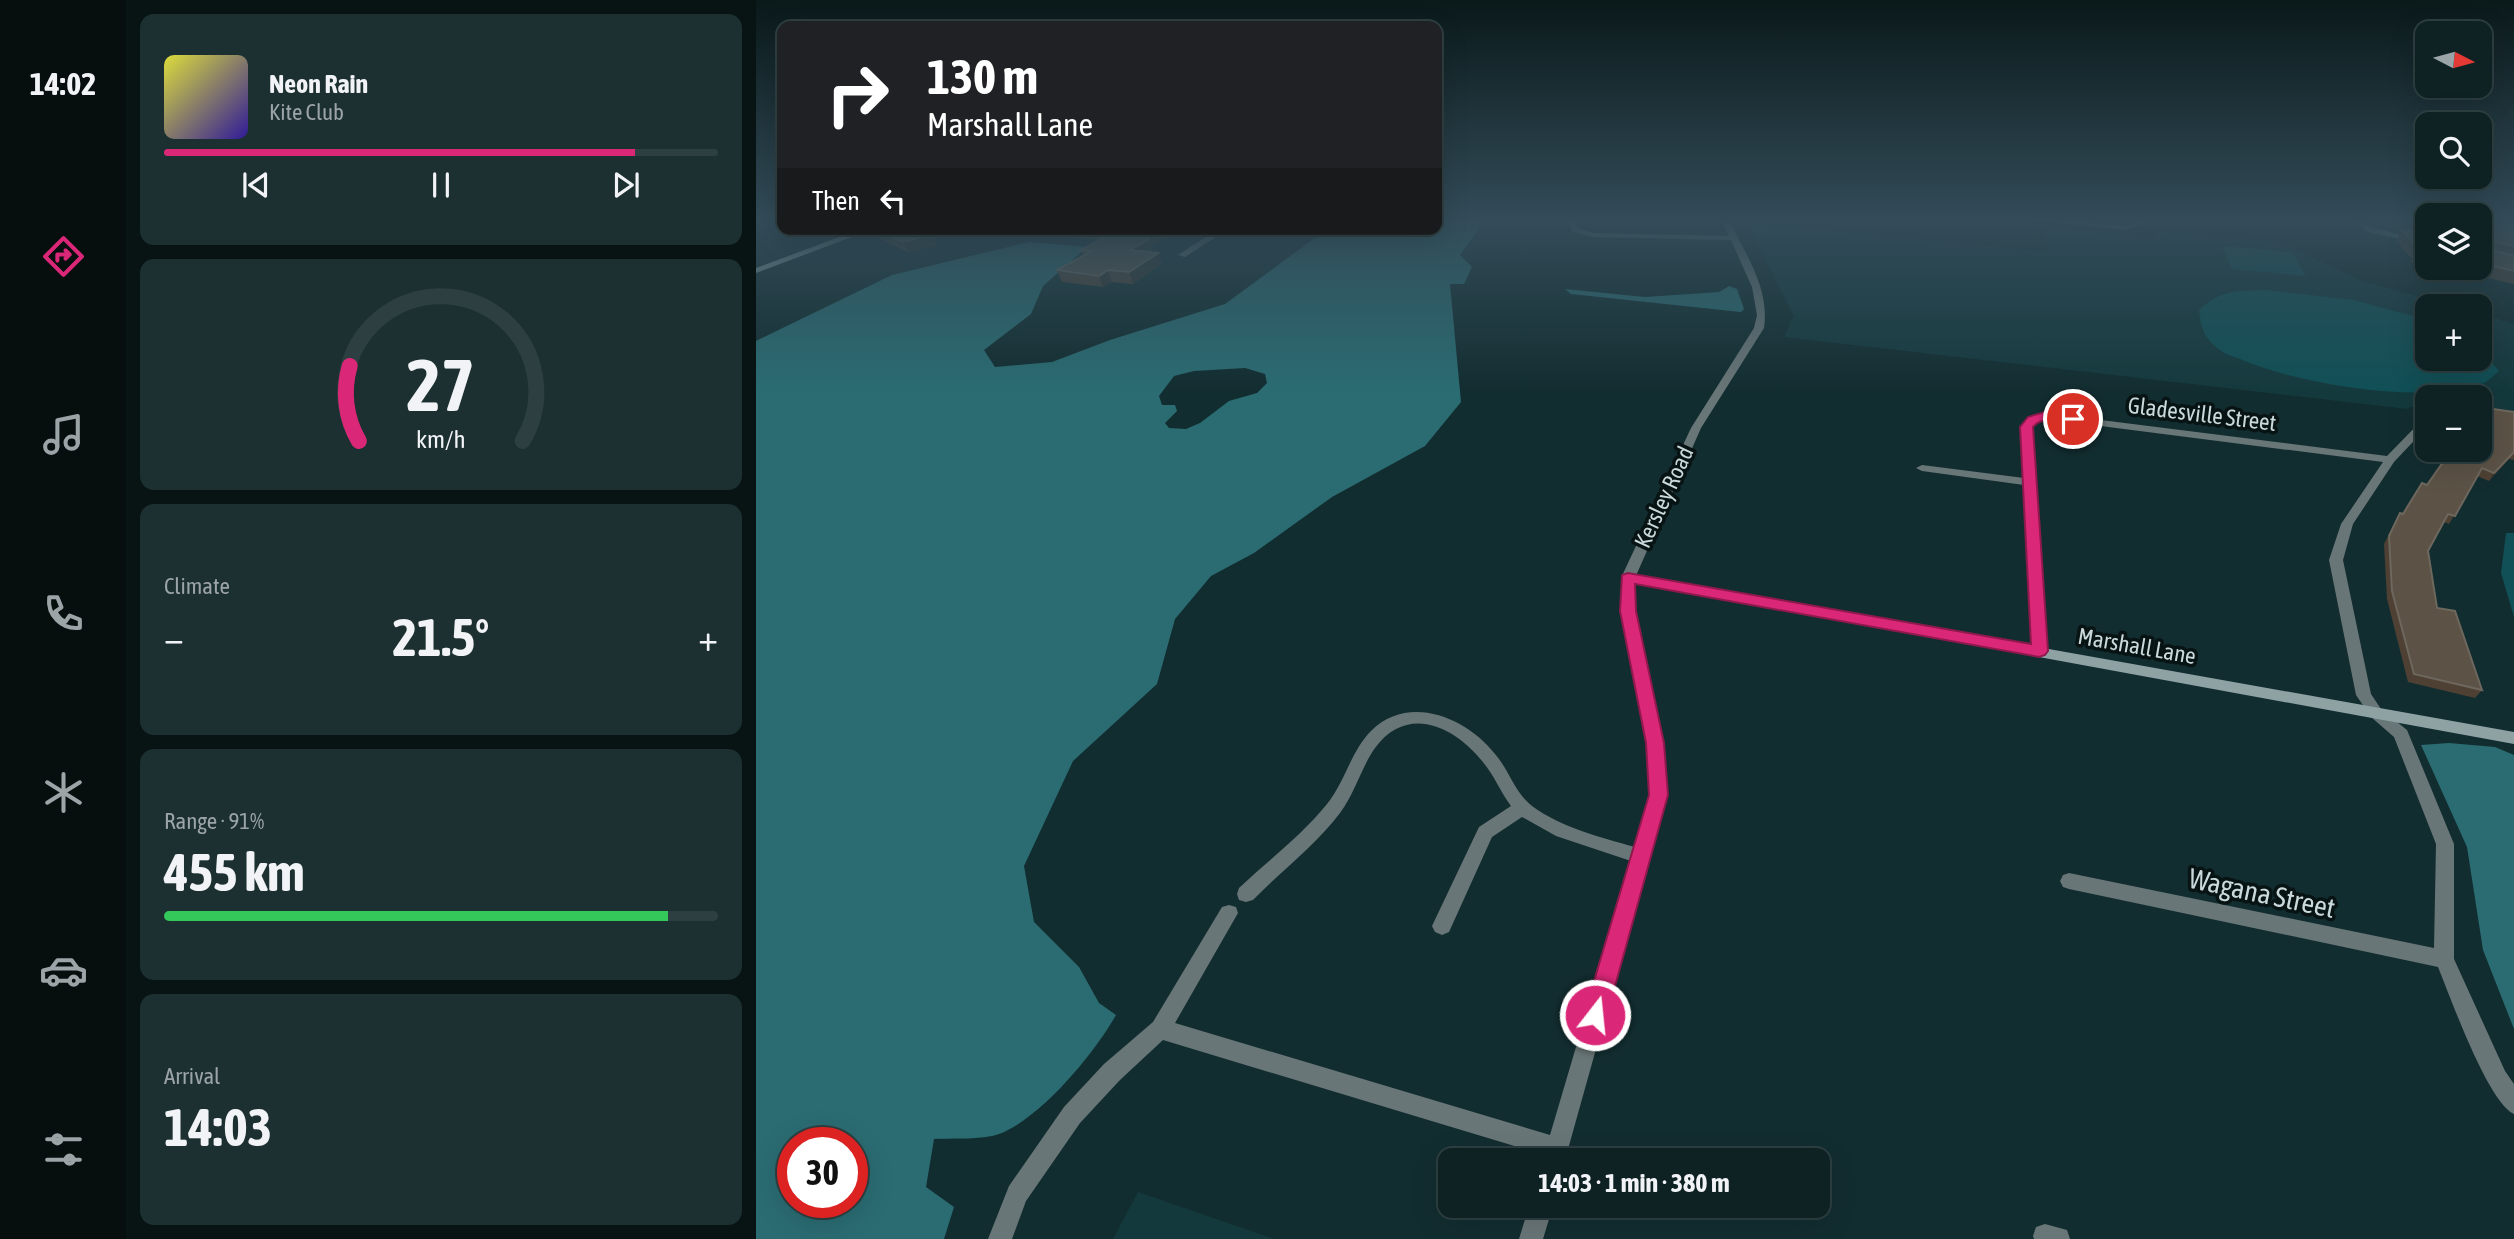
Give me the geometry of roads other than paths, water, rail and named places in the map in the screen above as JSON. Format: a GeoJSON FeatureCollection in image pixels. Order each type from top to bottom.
{"type":"FeatureCollection","features":[{"type":"Feature","properties":{"kind":"street","name":"Kersley Road"},"geometry":{"type":"LineString","coordinates":[[1558,1148],[1659,795],[1655,743],[1628,611],[1628,578],[1696,428],[1759,328],[1763,315],[1760,297],[1750,277]]}},
{"type":"Feature","properties":{"kind":"street","name":"Gladesville Street"},"geometry":{"type":"LineString","coordinates":[[2039,651],[2026,427],[2032,420],[2045,416],[2390,460]]}},
{"type":"Feature","properties":{"kind":"street"},"geometry":{"type":"LineString","coordinates":[[2415,434],[2390,460],[2347,524],[2336,560],[2364,695],[2376,713],[2401,734],[2445,844],[2444,959],[2497,1079],[2514,1103]]}},
{"type":"Feature","properties":{"kind":"street"},"geometry":{"type":"LineString","coordinates":[[1922,468],[2030,482]]}},
{"type":"Feature","properties":{"kind":"street","name":"Marshall Lane"},"geometry":{"type":"LineString","coordinates":[[1628,578],[2514,738]]}},
{"type":"Feature","properties":{"kind":"street"},"geometry":{"type":"LineString","coordinates":[[1246,894],[1334,808],[1352,780],[1369,743],[1385,727],[1408,718],[1429,718],[1450,723],[1470,736],[1496,766],[1521,808],[1548,823],[1641,856]]}},
{"type":"Feature","properties":{"kind":"street"},"geometry":{"type":"LineString","coordinates":[[1442,926],[1485,832],[1521,808]]}},
{"type":"Feature","properties":{"kind":"street","name":"Wagana Street"},"geometry":{"type":"LineString","coordinates":[[2069,881],[2444,959]]}},
{"type":"Feature","properties":{"kind":"street"},"geometry":{"type":"LineString","coordinates":[[1000,1239],[1017,1194],[1072,1115],[1112,1072],[1160,1029],[1229,913]]}},
{"type":"Feature","properties":{"kind":"street"},"geometry":{"type":"LineString","coordinates":[[1160,1029],[1537,1148]]}},
{"type":"Feature","properties":{"kind":"street"},"geometry":{"type":"LineString","coordinates":[[1531,1239],[1537,1218]]}}]}
